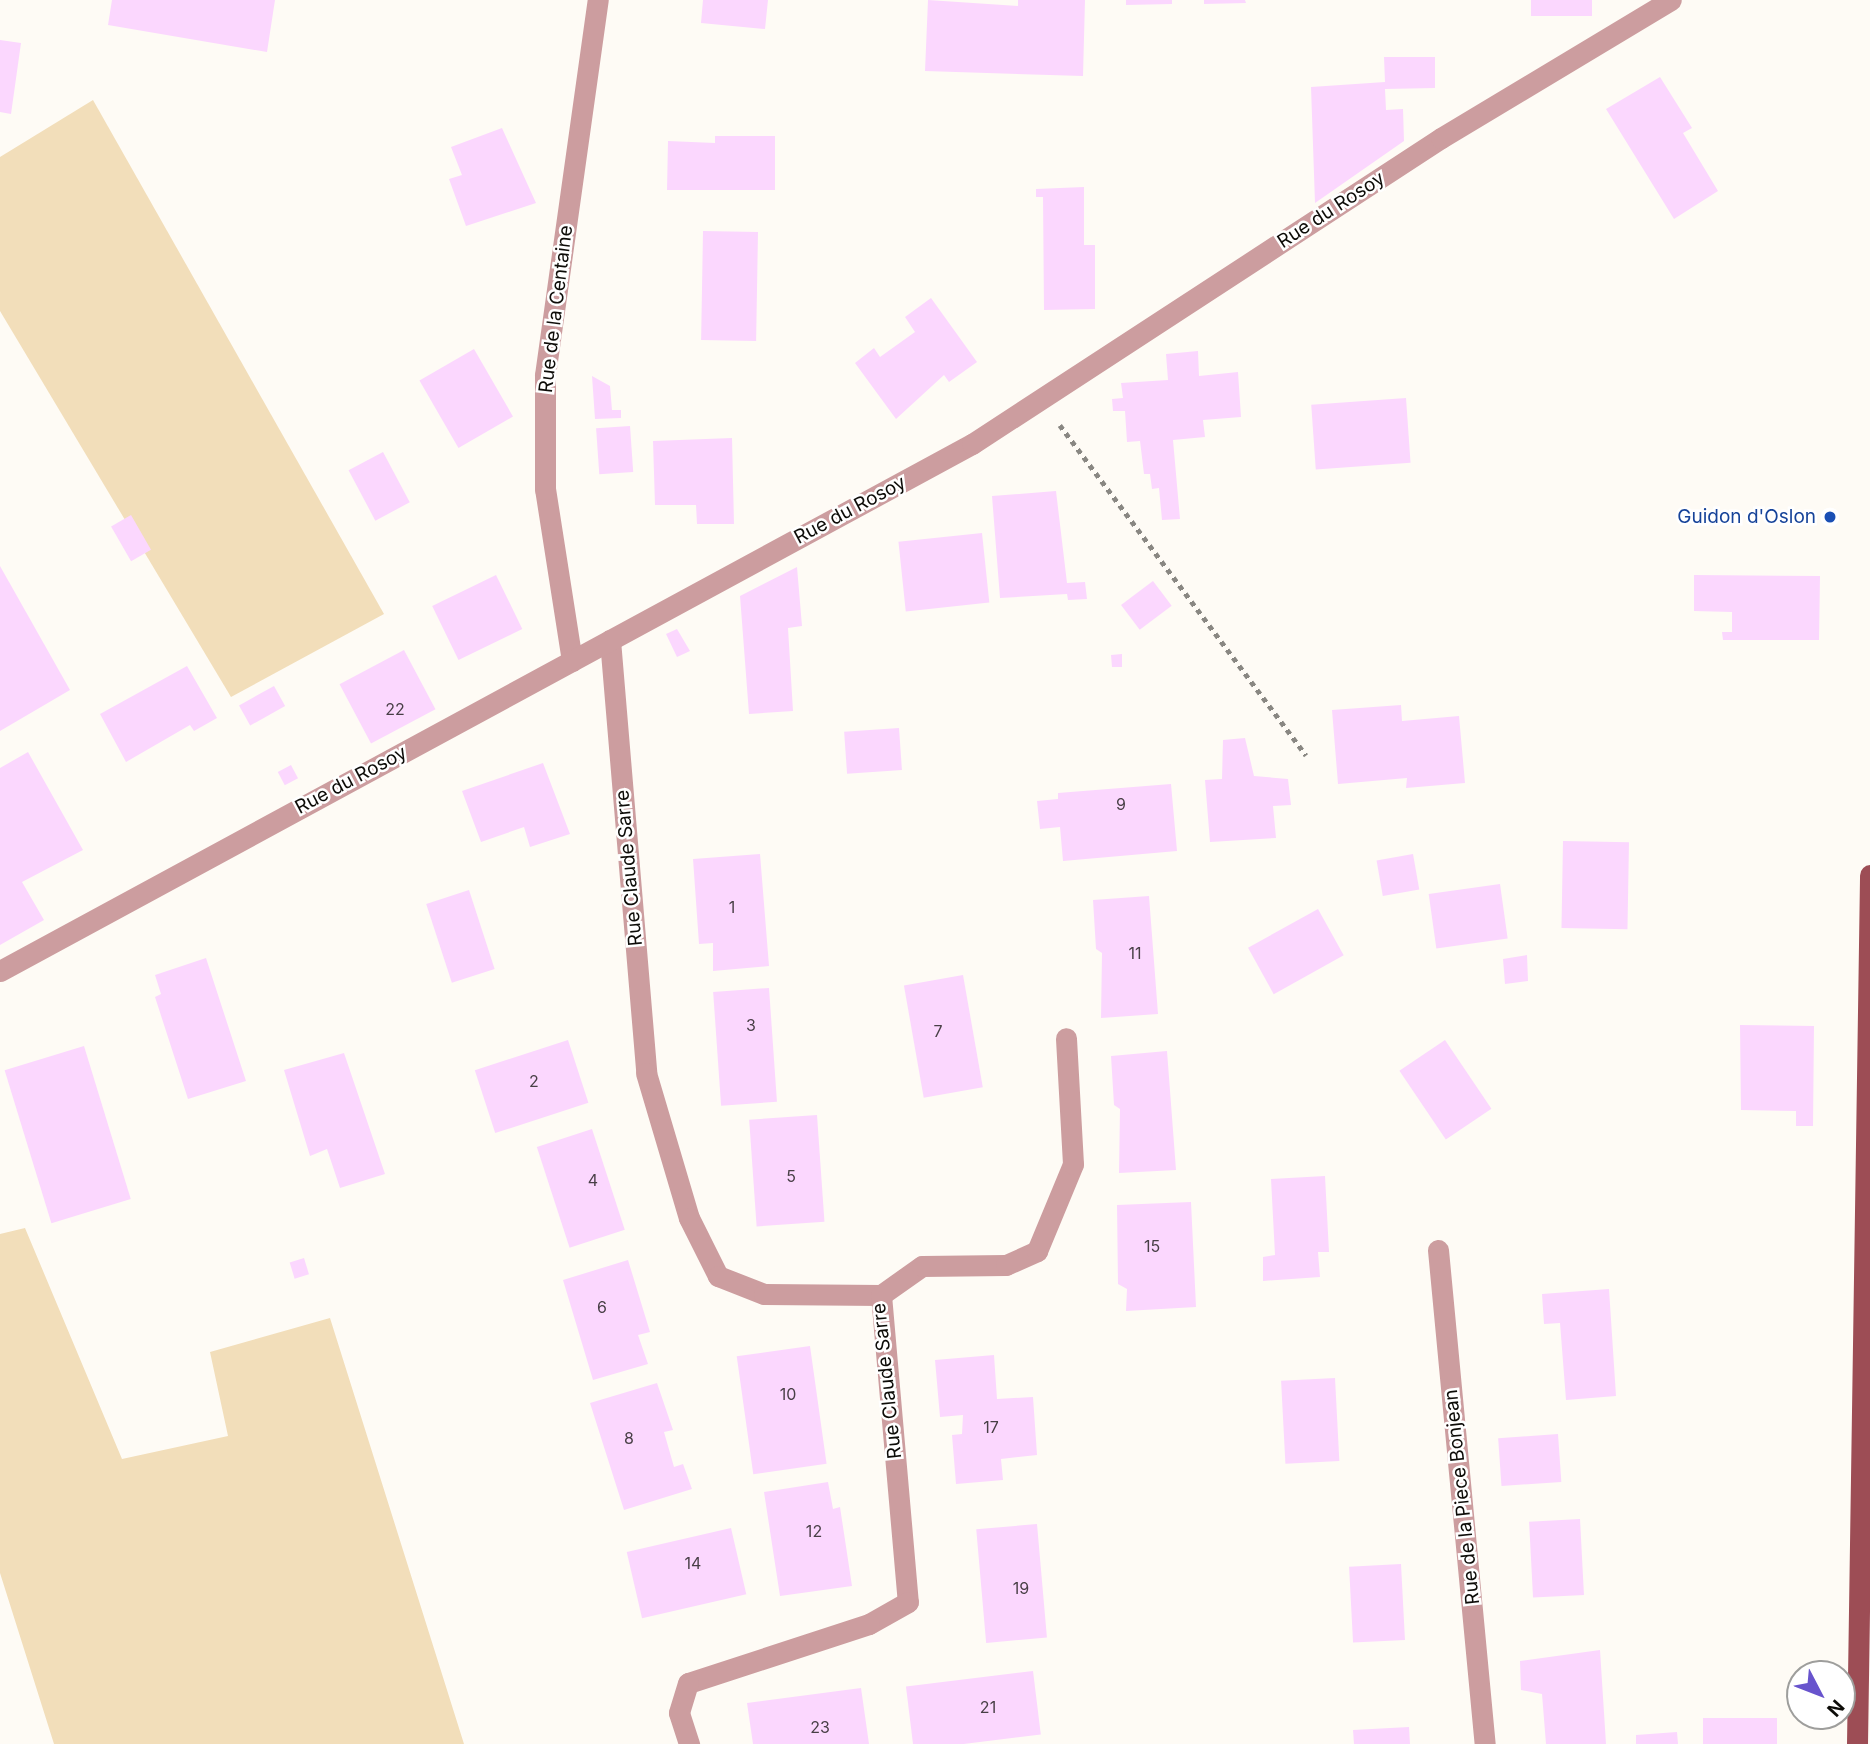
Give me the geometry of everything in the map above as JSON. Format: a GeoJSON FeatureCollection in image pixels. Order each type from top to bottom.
{"type":"FeatureCollection","features":[{"type":"Feature","properties":{"kind":"main road"},"geometry":{"type":"LineString","coordinates":[[1857,1744],[1870,875]]}},
{"type":"Feature","properties":{"kind":"street","name":"Rue de la Centaine"},"geometry":{"type":"LineString","coordinates":[[572,661],[545,489],[545,375],[598,0]]}},
{"type":"Feature","properties":{"kind":"street","name":"Rue du Rosoy"},"geometry":{"type":"LineString","coordinates":[[0,971],[972,444],[1441,138],[1671,0]]}},
{"type":"Feature","properties":{"kind":"street","name":"Rue Claude Sarre"},"geometry":{"type":"LineString","coordinates":[[610,640],[646,1073],[689,1218],[718,1276],[764,1294],[881,1295],[908,1602],[869,1624],[688,1683],[678,1713],[689,1744]]}},
{"type":"Feature","properties":{"kind":"street"},"geometry":{"type":"LineString","coordinates":[[881,1295],[922,1266],[1006,1265],[1037,1251],[1073,1164],[1066,1038]]}},
{"type":"Feature","properties":{"kind":"street","name":"Rue de la Piece Bonjean"},"geometry":{"type":"LineString","coordinates":[[1438,1250],[1485,1744]]}},
{"type":"Feature","properties":{"kind":"path"},"geometry":{"type":"LineString","coordinates":[[1041,399],[1307,755]]}},
{"type":"Feature","properties":{"kind":"shaded area"},"geometry":{"type":"Polygon","coordinates":[[[93,100],[384,614],[231,697],[0,311],[0,157],[93,100]]]}},
{"type":"Feature","properties":{"kind":"shaded area"},"geometry":{"type":"Polygon","coordinates":[[[25,1228],[122,1459],[228,1436],[210,1352],[330,1318],[464,1744],[54,1744],[0,1573],[0,1234],[25,1228]]]}},
{"type":"Feature","properties":{"kind":"building"},"geometry":{"type":"Polygon","coordinates":[[[112,0],[275,0],[267,52],[108,25],[112,0]]]}},
{"type":"Feature","properties":{"kind":"building"},"geometry":{"type":"Polygon","coordinates":[[[703,0],[768,0],[765,29],[701,23],[703,0]]]}},
{"type":"Feature","properties":{"kind":"building"},"geometry":{"type":"Polygon","coordinates":[[[928,0],[1018,6],[1018,0],[1085,0],[1083,76],[925,71],[928,0]]]}},
{"type":"Feature","properties":{"kind":"building"},"geometry":{"type":"Polygon","coordinates":[[[1126,0],[1172,0],[1172,4],[1126,5],[1126,0]]]}},
{"type":"Feature","properties":{"kind":"building"},"geometry":{"type":"Polygon","coordinates":[[[1204,0],[1245,0],[1246,3],[1204,4],[1204,0]]]}},
{"type":"Feature","properties":{"kind":"building"},"geometry":{"type":"Polygon","coordinates":[[[1531,0],[1592,0],[1592,16],[1531,16],[1531,0]]]}},
{"type":"Feature","properties":{"kind":"building"},"geometry":{"type":"Polygon","coordinates":[[[0,40],[21,43],[11,114],[0,112],[0,40]]]}},
{"type":"Feature","properties":{"kind":"building"},"geometry":{"type":"Polygon","coordinates":[[[1384,57],[1435,57],[1435,88],[1385,89],[1386,110],[1403,109],[1404,141],[1315,203],[1311,87],[1385,82],[1384,57]]]}},
{"type":"Feature","properties":{"kind":"building"},"geometry":{"type":"Polygon","coordinates":[[[1660,77],[1692,128],[1683,133],[1718,191],[1674,219],[1606,109],[1660,77]]]}},
{"type":"Feature","properties":{"kind":"building"},"geometry":{"type":"Polygon","coordinates":[[[502,128],[536,203],[466,226],[449,179],[462,175],[451,147],[502,128]]]}},
{"type":"Feature","properties":{"kind":"building"},"geometry":{"type":"Polygon","coordinates":[[[715,136],[775,136],[775,190],[667,190],[668,141],[715,143],[715,136]]]}},
{"type":"Feature","properties":{"kind":"building"},"geometry":{"type":"Polygon","coordinates":[[[1084,187],[1084,245],[1095,245],[1095,309],[1044,310],[1043,197],[1036,197],[1036,189],[1084,187]]]}},
{"type":"Feature","properties":{"kind":"building"},"geometry":{"type":"Polygon","coordinates":[[[703,231],[758,232],[756,341],[701,340],[703,231]]]}},
{"type":"Feature","properties":{"kind":"building"},"geometry":{"type":"Polygon","coordinates":[[[931,298],[977,362],[949,382],[944,375],[896,419],[855,363],[874,348],[880,357],[915,332],[905,317],[931,298]]]}},
{"type":"Feature","properties":{"kind":"building"},"geometry":{"type":"Polygon","coordinates":[[[474,349],[513,417],[458,448],[419,380],[474,349]]]}},
{"type":"Feature","properties":{"kind":"building"},"geometry":{"type":"Polygon","coordinates":[[[1198,351],[1199,376],[1238,372],[1241,417],[1203,420],[1205,437],[1173,440],[1180,519],[1162,520],[1159,488],[1152,489],[1150,474],[1144,474],[1140,441],[1127,442],[1125,411],[1113,411],[1112,399],[1123,398],[1121,383],[1168,380],[1166,354],[1198,351]]]}},
{"type":"Feature","properties":{"kind":"building"},"geometry":{"type":"Polygon","coordinates":[[[592,376],[610,386],[612,410],[621,410],[621,418],[595,419],[592,376]]]}},
{"type":"Feature","properties":{"kind":"building"},"geometry":{"type":"Polygon","coordinates":[[[1406,398],[1411,463],[1316,469],[1311,405],[1406,398]]]}},
{"type":"Feature","properties":{"kind":"building"},"geometry":{"type":"Polygon","coordinates":[[[630,426],[633,472],[599,474],[596,428],[630,426]]]}},
{"type":"Feature","properties":{"kind":"building"},"geometry":{"type":"Polygon","coordinates":[[[732,438],[734,524],[697,524],[696,505],[655,505],[653,441],[732,438]]]}},
{"type":"Feature","properties":{"kind":"building"},"geometry":{"type":"Polygon","coordinates":[[[383,452],[410,502],[375,521],[349,470],[383,452]]]}},
{"type":"Feature","properties":{"kind":"building"},"geometry":{"type":"Polygon","coordinates":[[[1056,491],[1067,583],[1085,582],[1087,599],[1068,600],[1067,594],[1000,598],[992,496],[1056,491]]]}},
{"type":"Feature","properties":{"kind":"building"},"geometry":{"type":"Polygon","coordinates":[[[131,515],[151,550],[131,561],[111,526],[131,515]]]}},
{"type":"Feature","properties":{"kind":"building"},"geometry":{"type":"Polygon","coordinates":[[[982,533],[989,603],[906,611],[898,542],[982,533]]]}},
{"type":"Feature","properties":{"kind":"building"},"geometry":{"type":"Polygon","coordinates":[[[0,566],[70,690],[0,731],[0,566]]]}},
{"type":"Feature","properties":{"kind":"building"},"geometry":{"type":"Polygon","coordinates":[[[797,567],[802,626],[788,628],[793,711],[749,714],[740,596],[797,567]]]}},
{"type":"Feature","properties":{"kind":"building"},"geometry":{"type":"Polygon","coordinates":[[[496,575],[522,629],[458,660],[432,606],[496,575]]]}},
{"type":"Feature","properties":{"kind":"building"},"geometry":{"type":"Polygon","coordinates":[[[1694,575],[1820,576],[1819,640],[1723,640],[1722,632],[1732,632],[1732,612],[1694,611],[1694,575]]]}},
{"type":"Feature","properties":{"kind":"building"},"geometry":{"type":"Polygon","coordinates":[[[1153,581],[1172,606],[1140,630],[1121,605],[1153,581]]]}},
{"type":"Feature","properties":{"kind":"building"},"geometry":{"type":"Polygon","coordinates":[[[677,629],[690,651],[677,657],[666,634],[677,629]]]}},
{"type":"Feature","properties":{"kind":"building"},"geometry":{"type":"Polygon","coordinates":[[[404,650],[435,709],[371,743],[340,684],[404,650]]]}},
{"type":"Feature","properties":{"kind":"building"},"geometry":{"type":"Polygon","coordinates":[[[1122,654],[1122,667],[1112,667],[1111,655],[1122,654]]]}},
{"type":"Feature","properties":{"kind":"building"},"geometry":{"type":"Polygon","coordinates":[[[187,666],[217,718],[194,731],[190,725],[126,762],[100,714],[187,666]]]}},
{"type":"Feature","properties":{"kind":"building"},"geometry":{"type":"Polygon","coordinates":[[[274,686],[285,706],[250,726],[239,705],[274,686]]]}},
{"type":"Feature","properties":{"kind":"building"},"geometry":{"type":"Polygon","coordinates":[[[1401,705],[1402,721],[1459,716],[1465,783],[1406,788],[1407,778],[1338,784],[1332,710],[1401,705]]]}},
{"type":"Feature","properties":{"kind":"building"},"geometry":{"type":"Polygon","coordinates":[[[899,728],[902,770],[847,774],[844,732],[899,728]]]}},
{"type":"Feature","properties":{"kind":"building"},"geometry":{"type":"Polygon","coordinates":[[[1245,738],[1254,776],[1288,779],[1291,805],[1273,806],[1276,838],[1210,842],[1205,780],[1222,779],[1223,740],[1245,738]]]}},
{"type":"Feature","properties":{"kind":"building"},"geometry":{"type":"Polygon","coordinates":[[[28,752],[83,850],[22,882],[44,920],[0,945],[0,768],[28,752]]]}},
{"type":"Feature","properties":{"kind":"building"},"geometry":{"type":"Polygon","coordinates":[[[543,763],[570,834],[530,847],[524,827],[481,842],[462,791],[543,763]]]}},
{"type":"Feature","properties":{"kind":"building"},"geometry":{"type":"Polygon","coordinates":[[[291,765],[298,778],[285,785],[278,772],[291,765]]]}},
{"type":"Feature","properties":{"kind":"building"},"geometry":{"type":"Polygon","coordinates":[[[1171,784],[1177,851],[1063,861],[1060,827],[1040,829],[1037,801],[1058,799],[1058,793],[1171,784]]]}},
{"type":"Feature","properties":{"kind":"building"},"geometry":{"type":"Polygon","coordinates":[[[1563,841],[1629,842],[1627,929],[1561,928],[1563,841]]]}},
{"type":"Feature","properties":{"kind":"building"},"geometry":{"type":"Polygon","coordinates":[[[760,854],[769,966],[713,971],[713,943],[699,944],[693,859],[760,854]]]}},
{"type":"Feature","properties":{"kind":"building"},"geometry":{"type":"Polygon","coordinates":[[[1413,854],[1419,889],[1383,896],[1377,860],[1413,854]]]}},
{"type":"Feature","properties":{"kind":"building"},"geometry":{"type":"Polygon","coordinates":[[[1500,884],[1508,938],[1436,948],[1429,894],[1500,884]]]}},
{"type":"Feature","properties":{"kind":"building"},"geometry":{"type":"Polygon","coordinates":[[[469,890],[495,969],[452,983],[426,904],[469,890]]]}},
{"type":"Feature","properties":{"kind":"building"},"geometry":{"type":"Polygon","coordinates":[[[1149,896],[1158,1014],[1101,1018],[1102,953],[1096,949],[1093,900],[1149,896]]]}},
{"type":"Feature","properties":{"kind":"building"},"geometry":{"type":"Polygon","coordinates":[[[1318,909],[1344,955],[1274,994],[1248,948],[1318,909]]]}},
{"type":"Feature","properties":{"kind":"building"},"geometry":{"type":"Polygon","coordinates":[[[1527,955],[1528,981],[1505,984],[1503,959],[1527,955]]]}},
{"type":"Feature","properties":{"kind":"building"},"geometry":{"type":"Polygon","coordinates":[[[206,958],[246,1081],[188,1099],[155,997],[161,994],[155,975],[206,958]]]}},
{"type":"Feature","properties":{"kind":"building"},"geometry":{"type":"Polygon","coordinates":[[[963,975],[983,1087],[924,1098],[904,985],[963,975]]]}},
{"type":"Feature","properties":{"kind":"building"},"geometry":{"type":"Polygon","coordinates":[[[769,988],[777,1102],[721,1106],[713,992],[769,988]]]}},
{"type":"Feature","properties":{"kind":"building"},"geometry":{"type":"Polygon","coordinates":[[[1740,1025],[1814,1026],[1813,1126],[1796,1126],[1796,1111],[1741,1110],[1740,1025]]]}},
{"type":"Feature","properties":{"kind":"building"},"geometry":{"type":"Polygon","coordinates":[[[568,1040],[588,1103],[495,1133],[475,1070],[568,1040]]]}},
{"type":"Feature","properties":{"kind":"building"},"geometry":{"type":"Polygon","coordinates":[[[1445,1040],[1491,1109],[1446,1140],[1399,1071],[1445,1040]]]}},
{"type":"Feature","properties":{"kind":"building"},"geometry":{"type":"Polygon","coordinates":[[[84,1046],[131,1199],[51,1223],[5,1070],[84,1046]]]}},
{"type":"Feature","properties":{"kind":"building"},"geometry":{"type":"Polygon","coordinates":[[[1167,1051],[1176,1170],[1119,1173],[1120,1109],[1114,1105],[1111,1056],[1167,1051]]]}},
{"type":"Feature","properties":{"kind":"building"},"geometry":{"type":"Polygon","coordinates":[[[344,1053],[385,1174],[340,1188],[327,1149],[310,1156],[284,1070],[344,1053]]]}},
{"type":"Feature","properties":{"kind":"building"},"geometry":{"type":"Polygon","coordinates":[[[817,1115],[824,1222],[757,1226],[749,1120],[817,1115]]]}},
{"type":"Feature","properties":{"kind":"building"},"geometry":{"type":"Polygon","coordinates":[[[592,1129],[625,1230],[570,1248],[537,1147],[592,1129]]]}},
{"type":"Feature","properties":{"kind":"building"},"geometry":{"type":"Polygon","coordinates":[[[1325,1176],[1329,1252],[1318,1252],[1320,1277],[1263,1281],[1263,1257],[1275,1255],[1271,1179],[1325,1176]]]}},
{"type":"Feature","properties":{"kind":"building"},"geometry":{"type":"Polygon","coordinates":[[[1191,1202],[1196,1307],[1126,1311],[1127,1289],[1118,1284],[1117,1205],[1191,1202]]]}},
{"type":"Feature","properties":{"kind":"building"},"geometry":{"type":"Polygon","coordinates":[[[304,1258],[309,1274],[295,1279],[290,1262],[304,1258]]]}},
{"type":"Feature","properties":{"kind":"building"},"geometry":{"type":"Polygon","coordinates":[[[628,1260],[650,1332],[638,1335],[648,1364],[593,1380],[563,1280],[628,1260]]]}},
{"type":"Feature","properties":{"kind":"building"},"geometry":{"type":"Polygon","coordinates":[[[1609,1289],[1616,1396],[1566,1400],[1560,1323],[1544,1324],[1542,1294],[1609,1289]]]}},
{"type":"Feature","properties":{"kind":"building"},"geometry":{"type":"Polygon","coordinates":[[[810,1346],[827,1464],[753,1474],[737,1356],[810,1346]]]}},
{"type":"Feature","properties":{"kind":"building"},"geometry":{"type":"Polygon","coordinates":[[[994,1355],[997,1399],[1033,1397],[1037,1455],[1001,1459],[1003,1480],[956,1484],[952,1435],[962,1434],[963,1415],[940,1417],[935,1360],[994,1355]]]}},
{"type":"Feature","properties":{"kind":"building"},"geometry":{"type":"Polygon","coordinates":[[[1335,1378],[1339,1461],[1285,1464],[1281,1381],[1335,1378]]]}},
{"type":"Feature","properties":{"kind":"building"},"geometry":{"type":"Polygon","coordinates":[[[657,1383],[673,1430],[664,1432],[674,1467],[683,1464],[692,1489],[624,1510],[590,1403],[657,1383]]]}},
{"type":"Feature","properties":{"kind":"building"},"geometry":{"type":"Polygon","coordinates":[[[1558,1434],[1561,1482],[1501,1486],[1498,1438],[1558,1434]]]}},
{"type":"Feature","properties":{"kind":"building"},"geometry":{"type":"Polygon","coordinates":[[[828,1482],[833,1509],[840,1507],[852,1586],[780,1596],[764,1492],[828,1482]]]}},
{"type":"Feature","properties":{"kind":"building"},"geometry":{"type":"Polygon","coordinates":[[[1580,1519],[1584,1595],[1533,1598],[1529,1522],[1580,1519]]]}},
{"type":"Feature","properties":{"kind":"building"},"geometry":{"type":"Polygon","coordinates":[[[1037,1524],[1047,1638],[986,1643],[976,1529],[1037,1524]]]}},
{"type":"Feature","properties":{"kind":"building"},"geometry":{"type":"Polygon","coordinates":[[[731,1528],[746,1594],[642,1618],[627,1552],[731,1528]]]}},
{"type":"Feature","properties":{"kind":"building"},"geometry":{"type":"Polygon","coordinates":[[[1401,1564],[1405,1640],[1353,1643],[1349,1567],[1401,1564]]]}},
{"type":"Feature","properties":{"kind":"building"},"geometry":{"type":"Polygon","coordinates":[[[1600,1650],[1606,1744],[1546,1744],[1542,1694],[1521,1690],[1520,1661],[1600,1650]]]}},
{"type":"Feature","properties":{"kind":"building"},"geometry":{"type":"Polygon","coordinates":[[[1033,1671],[1041,1735],[964,1744],[913,1744],[906,1687],[1033,1671]]]}},
{"type":"Feature","properties":{"kind":"building"},"geometry":{"type":"Polygon","coordinates":[[[861,1688],[869,1744],[753,1744],[747,1703],[861,1688]]]}},
{"type":"Feature","properties":{"kind":"building"},"geometry":{"type":"Polygon","coordinates":[[[1703,1718],[1777,1718],[1777,1744],[1703,1744],[1703,1718]]]}},
{"type":"Feature","properties":{"kind":"building"},"geometry":{"type":"Polygon","coordinates":[[[1409,1727],[1410,1744],[1354,1744],[1353,1730],[1409,1727]]]}},
{"type":"Feature","properties":{"kind":"building"},"geometry":{"type":"Polygon","coordinates":[[[1677,1732],[1678,1744],[1636,1744],[1636,1735],[1677,1732]]]}},
{"type":"Feature","properties":{"kind":"place","name":"Guidon d'Oslon"},"geometry":{"type":"Point","coordinates":[1830,517]}}]}
